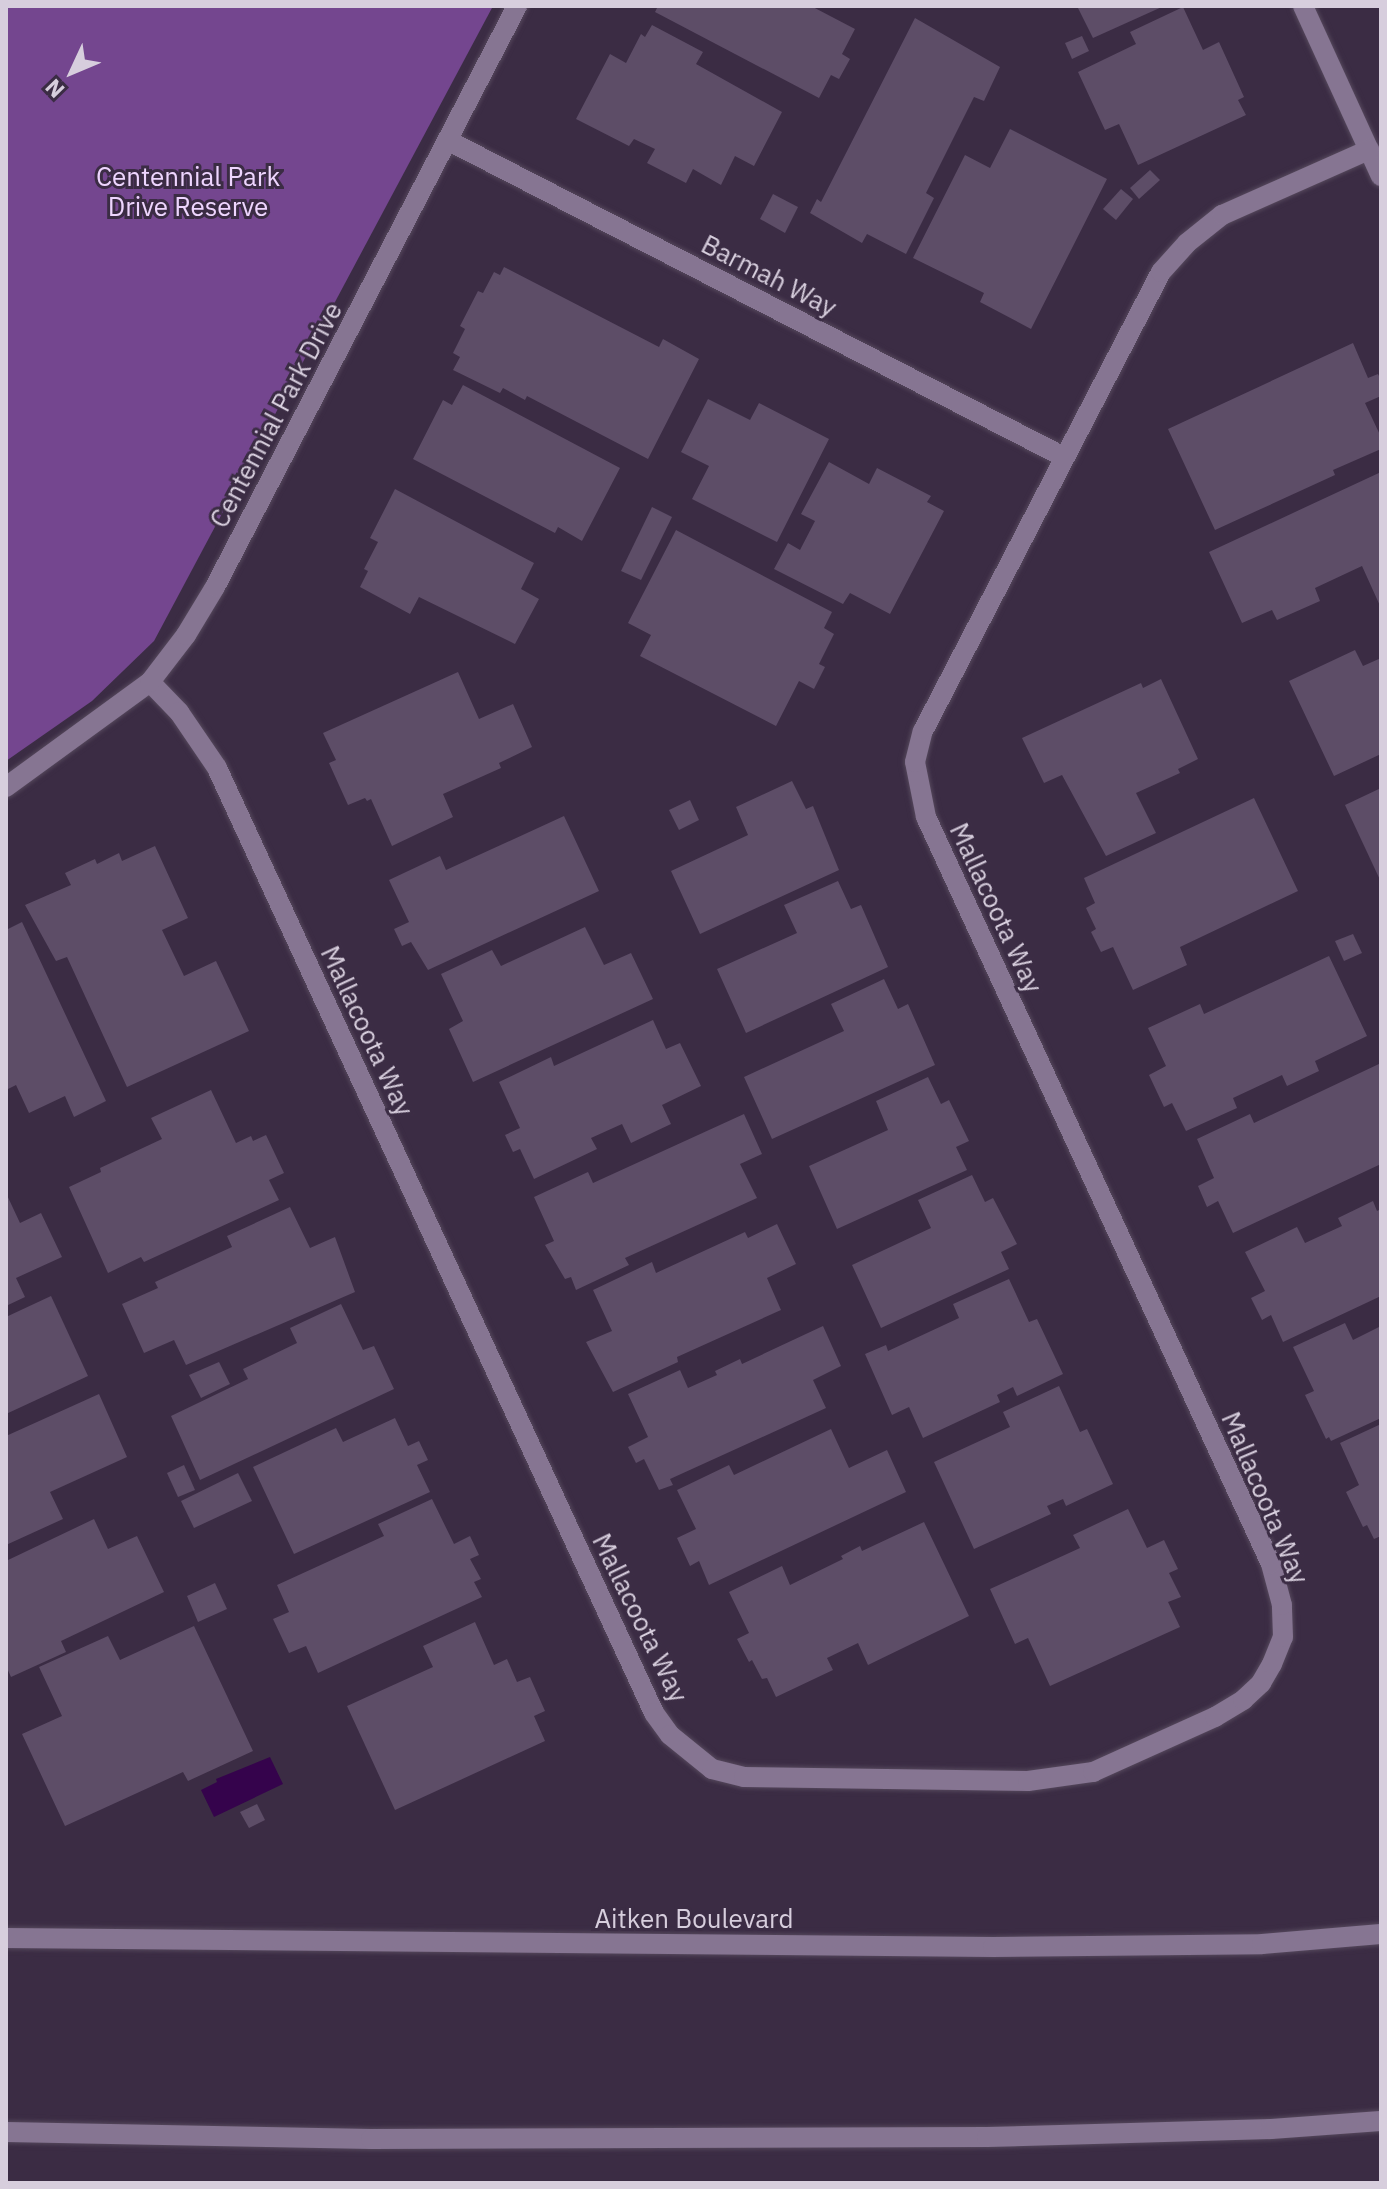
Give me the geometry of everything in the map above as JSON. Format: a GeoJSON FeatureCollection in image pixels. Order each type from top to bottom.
{"type":"FeatureCollection","features":[{"type":"Feature","properties":{"kind":"street","name":"Centennial Park Drive"},"geometry":{"type":"LineString","coordinates":[[6,787],[150,682],[215,587],[517,6]]}},
{"type":"Feature","properties":{"kind":"street"},"geometry":{"type":"LineString","coordinates":[[1303,6],[1381,176]]}},
{"type":"Feature","properties":{"kind":"street","name":"Barmah Way"},"geometry":{"type":"LineString","coordinates":[[449,141],[1064,457]]}},
{"type":"Feature","properties":{"kind":"street","name":"Mallacoota Way"},"geometry":{"type":"LineString","coordinates":[[150,682],[179,712],[217,768],[654,1713],[670,1735],[712,1769],[744,1777],[1028,1781],[1093,1772],[1215,1717],[1243,1700],[1261,1683],[1283,1637],[1282,1605],[1271,1564],[926,817],[915,762],[923,731],[1141,305],[1161,272],[1187,243],[1222,215],[1369,150]]}},
{"type":"Feature","properties":{"kind":"street","name":"Aitken Boulevard"},"geometry":{"type":"LineString","coordinates":[[6,1938],[993,1947],[1262,1944],[1381,1934]]}},
{"type":"Feature","properties":{"kind":"street"},"geometry":{"type":"LineString","coordinates":[[6,2132],[371,2139],[987,2137],[1271,2129],[1381,2121]]}},
{"type":"Feature","properties":{"kind":"green space","name":"Centennial Park Drive Reserve"},"geometry":{"type":"Polygon","coordinates":[[[6,6],[493,6],[154,641],[92,701],[6,761],[6,6]]]}},
{"type":"Feature","properties":{"kind":"shaded area"},"geometry":{"type":"Polygon","coordinates":[[[270,1757],[283,1784],[214,1817],[201,1790],[217,1782],[216,1779],[270,1757]]]}},
{"type":"Feature","properties":{"kind":"building"},"geometry":{"type":"Polygon","coordinates":[[[658,6],[811,6],[855,29],[842,54],[850,59],[839,79],[831,75],[819,98],[655,12],[658,6]]]}},
{"type":"Feature","properties":{"kind":"building"},"geometry":{"type":"Polygon","coordinates":[[[1077,6],[1164,6],[1093,38],[1077,6]]]}},
{"type":"Feature","properties":{"kind":"building"},"geometry":{"type":"Polygon","coordinates":[[[1183,7],[1203,50],[1219,42],[1244,97],[1238,100],[1246,115],[1138,165],[1119,124],[1105,130],[1078,72],[1136,44],[1130,32],[1183,7]]]}},
{"type":"Feature","properties":{"kind":"building"},"geometry":{"type":"Polygon","coordinates":[[[915,18],[1000,67],[984,101],[974,97],[926,193],[934,198],[906,254],[867,234],[862,243],[810,213],[817,199],[821,202],[915,18]]]}},
{"type":"Feature","properties":{"kind":"building"},"geometry":{"type":"Polygon","coordinates":[[[652,25],[703,52],[696,64],[782,112],[754,166],[735,156],[721,185],[693,169],[686,183],[647,163],[655,149],[634,139],[629,146],[576,119],[610,54],[626,63],[641,34],[645,37],[652,25]]]}},
{"type":"Feature","properties":{"kind":"building"},"geometry":{"type":"Polygon","coordinates":[[[1082,36],[1089,51],[1072,59],[1065,43],[1082,36]]]}},
{"type":"Feature","properties":{"kind":"building"},"geometry":{"type":"Polygon","coordinates":[[[1010,129],[1107,179],[1031,329],[980,302],[984,293],[913,258],[965,155],[990,168],[1010,129]]]}},
{"type":"Feature","properties":{"kind":"building"},"geometry":{"type":"Polygon","coordinates":[[[1150,170],[1160,180],[1139,199],[1130,188],[1150,170]]]}},
{"type":"Feature","properties":{"kind":"building"},"geometry":{"type":"Polygon","coordinates":[[[1121,189],[1133,199],[1116,220],[1103,209],[1121,189]]]}},
{"type":"Feature","properties":{"kind":"building"},"geometry":{"type":"Polygon","coordinates":[[[773,194],[798,207],[785,233],[760,219],[773,194]]]}},
{"type":"Feature","properties":{"kind":"building"},"geometry":{"type":"Polygon","coordinates":[[[504,267],[659,347],[663,339],[699,359],[648,459],[527,396],[525,400],[503,388],[500,393],[453,370],[460,357],[453,353],[465,329],[460,326],[478,291],[483,293],[494,272],[500,275],[504,267]]]}},
{"type":"Feature","properties":{"kind":"building"},"geometry":{"type":"Polygon","coordinates":[[[1353,343],[1368,378],[1378,374],[1381,380],[1381,396],[1365,403],[1381,437],[1381,449],[1333,470],[1335,475],[1215,530],[1168,429],[1353,343]]]}},
{"type":"Feature","properties":{"kind":"building"},"geometry":{"type":"Polygon","coordinates":[[[463,385],[620,468],[582,541],[558,527],[555,533],[413,459],[443,400],[452,405],[463,385]]]}},
{"type":"Feature","properties":{"kind":"building"},"geometry":{"type":"Polygon","coordinates":[[[708,399],[750,420],[759,403],[829,439],[777,542],[692,499],[709,466],[681,452],[708,399]]]}},
{"type":"Feature","properties":{"kind":"building"},"geometry":{"type":"Polygon","coordinates":[[[829,462],[869,484],[877,468],[931,496],[927,502],[944,511],[890,614],[850,593],[843,604],[774,569],[788,543],[800,550],[815,521],[801,514],[829,462]]]}},
{"type":"Feature","properties":{"kind":"building"},"geometry":{"type":"Polygon","coordinates":[[[1381,472],[1381,608],[1362,566],[1315,588],[1320,601],[1277,620],[1272,610],[1242,623],[1209,552],[1381,472]]]}},
{"type":"Feature","properties":{"kind":"building"},"geometry":{"type":"Polygon","coordinates":[[[395,489],[534,563],[521,589],[539,599],[515,644],[419,597],[410,614],[360,587],[368,571],[364,569],[378,542],[370,538],[395,489]]]}},
{"type":"Feature","properties":{"kind":"building"},"geometry":{"type":"Polygon","coordinates":[[[652,507],[672,517],[641,580],[621,571],[652,507]]]}},
{"type":"Feature","properties":{"kind":"building"},"geometry":{"type":"Polygon","coordinates":[[[676,530],[832,612],[824,628],[834,634],[819,664],[825,667],[814,689],[799,681],[776,726],[640,656],[651,635],[628,623],[676,530]]]}},
{"type":"Feature","properties":{"kind":"building"},"geometry":{"type":"Polygon","coordinates":[[[1355,650],[1363,666],[1381,658],[1381,754],[1334,776],[1289,681],[1355,650]]]}},
{"type":"Feature","properties":{"kind":"building"},"geometry":{"type":"Polygon","coordinates":[[[458,672],[479,719],[513,704],[532,747],[499,763],[501,768],[443,794],[453,817],[392,846],[371,799],[367,801],[365,798],[348,805],[329,763],[336,760],[323,733],[458,672]]]}},
{"type":"Feature","properties":{"kind":"building"},"geometry":{"type":"Polygon","coordinates":[[[1161,679],[1198,759],[1178,769],[1180,773],[1136,793],[1156,833],[1106,856],[1062,775],[1044,783],[1022,738],[1141,683],[1143,688],[1161,679]]]}},
{"type":"Feature","properties":{"kind":"building"},"geometry":{"type":"Polygon","coordinates":[[[792,781],[806,809],[813,806],[839,870],[700,934],[671,871],[748,835],[736,807],[792,781]]]}},
{"type":"Feature","properties":{"kind":"building"},"geometry":{"type":"Polygon","coordinates":[[[1381,788],[1381,882],[1345,805],[1381,788]]]}},
{"type":"Feature","properties":{"kind":"building"},"geometry":{"type":"Polygon","coordinates":[[[1254,798],[1298,891],[1180,947],[1187,965],[1133,990],[1113,947],[1101,952],[1091,932],[1096,929],[1086,908],[1095,903],[1084,878],[1254,798]]]}},
{"type":"Feature","properties":{"kind":"building"},"geometry":{"type":"Polygon","coordinates":[[[690,800],[699,820],[679,830],[669,810],[690,800]]]}},
{"type":"Feature","properties":{"kind":"building"},"geometry":{"type":"Polygon","coordinates":[[[564,816],[599,891],[428,970],[411,942],[402,946],[394,929],[409,922],[389,880],[440,856],[446,870],[564,816]]]}},
{"type":"Feature","properties":{"kind":"building"},"geometry":{"type":"Polygon","coordinates":[[[155,846],[188,918],[162,930],[184,976],[216,961],[249,1031],[127,1087],[67,957],[56,961],[25,905],[71,885],[65,873],[95,859],[97,864],[119,853],[122,861],[155,846]]]}},
{"type":"Feature","properties":{"kind":"building"},"geometry":{"type":"Polygon","coordinates":[[[838,881],[851,909],[861,905],[888,967],[746,1033],[717,969],[797,933],[784,905],[838,881]]]}},
{"type":"Feature","properties":{"kind":"building"},"geometry":{"type":"Polygon","coordinates":[[[22,922],[106,1101],[74,1117],[65,1096],[29,1113],[16,1085],[6,1090],[6,930],[22,922]]]}},
{"type":"Feature","properties":{"kind":"building"},"geometry":{"type":"Polygon","coordinates":[[[585,927],[604,965],[631,953],[653,999],[473,1082],[449,1029],[463,1021],[441,974],[492,950],[501,966],[585,927]]]}},
{"type":"Feature","properties":{"kind":"building"},"geometry":{"type":"Polygon","coordinates":[[[1353,934],[1362,953],[1344,961],[1335,941],[1353,934]]]}},
{"type":"Feature","properties":{"kind":"building"},"geometry":{"type":"Polygon","coordinates":[[[1329,956],[1367,1036],[1315,1061],[1319,1071],[1287,1086],[1282,1075],[1233,1098],[1237,1108],[1186,1131],[1172,1103],[1164,1107],[1149,1075],[1166,1066],[1148,1028],[1200,1004],[1204,1014],[1329,956]]]}},
{"type":"Feature","properties":{"kind":"building"},"geometry":{"type":"Polygon","coordinates":[[[884,979],[898,1009],[908,1004],[935,1065],[772,1139],[744,1077],[844,1031],[831,1004],[884,979]]]}},
{"type":"Feature","properties":{"kind":"building"},"geometry":{"type":"Polygon","coordinates":[[[653,1020],[666,1049],[680,1043],[701,1086],[662,1105],[671,1124],[631,1143],[622,1124],[591,1138],[597,1149],[534,1179],[520,1149],[513,1152],[505,1135],[520,1128],[499,1082],[551,1057],[554,1066],[653,1020]]]}},
{"type":"Feature","properties":{"kind":"building"},"geometry":{"type":"Polygon","coordinates":[[[1381,1063],[1381,1164],[1233,1233],[1218,1201],[1207,1207],[1198,1186],[1214,1178],[1197,1139],[1250,1114],[1254,1123],[1381,1063]]]}},
{"type":"Feature","properties":{"kind":"building"},"geometry":{"type":"Polygon","coordinates":[[[928,1077],[941,1104],[949,1100],[969,1141],[956,1147],[967,1170],[837,1229],[809,1166],[888,1130],[876,1101],[928,1077]]]}},
{"type":"Feature","properties":{"kind":"building"},"geometry":{"type":"Polygon","coordinates":[[[211,1090],[236,1143],[251,1136],[253,1141],[266,1135],[284,1173],[269,1180],[279,1200],[144,1262],[141,1257],[108,1273],[69,1187],[101,1172],[100,1168],[162,1139],[151,1118],[211,1090]]]}},
{"type":"Feature","properties":{"kind":"building"},"geometry":{"type":"Polygon","coordinates":[[[744,1114],[762,1154],[740,1164],[757,1198],[625,1258],[629,1265],[576,1290],[571,1277],[565,1279],[545,1245],[554,1241],[534,1197],[588,1172],[593,1183],[744,1114]]]}},
{"type":"Feature","properties":{"kind":"building"},"geometry":{"type":"Polygon","coordinates":[[[972,1175],[985,1202],[993,1198],[1017,1244],[1001,1252],[1009,1269],[881,1328],[852,1265],[931,1228],[918,1200],[972,1175]]]}},
{"type":"Feature","properties":{"kind":"building"},"geometry":{"type":"Polygon","coordinates":[[[6,1193],[20,1223],[41,1213],[62,1257],[16,1278],[25,1297],[6,1306],[6,1193]]]}},
{"type":"Feature","properties":{"kind":"building"},"geometry":{"type":"Polygon","coordinates":[[[1373,1201],[1377,1211],[1381,1209],[1381,1296],[1283,1342],[1271,1315],[1262,1320],[1251,1298],[1265,1291],[1245,1252],[1297,1227],[1305,1243],[1342,1226],[1338,1218],[1373,1201]]]}},
{"type":"Feature","properties":{"kind":"building"},"geometry":{"type":"Polygon","coordinates":[[[290,1207],[310,1248],[335,1237],[355,1292],[186,1365],[174,1340],[144,1353],[122,1304],[158,1288],[155,1282],[232,1247],[227,1236],[290,1207]]]}},
{"type":"Feature","properties":{"kind":"building"},"geometry":{"type":"Polygon","coordinates":[[[777,1224],[796,1264],[767,1278],[781,1310],[677,1357],[678,1362],[613,1392],[586,1342],[612,1331],[593,1290],[652,1262],[656,1273],[745,1232],[748,1238],[777,1224]]]}},
{"type":"Feature","properties":{"kind":"building"},"geometry":{"type":"Polygon","coordinates":[[[1009,1279],[1029,1322],[1037,1319],[1063,1374],[1017,1396],[1013,1387],[997,1395],[1000,1402],[923,1438],[909,1407],[892,1415],[865,1354],[886,1345],[888,1351],[959,1318],[953,1304],[1009,1279]]]}},
{"type":"Feature","properties":{"kind":"building"},"geometry":{"type":"Polygon","coordinates":[[[51,1296],[88,1376],[6,1414],[6,1317],[51,1296]]]}},
{"type":"Feature","properties":{"kind":"building"},"geometry":{"type":"Polygon","coordinates":[[[341,1304],[363,1350],[374,1346],[394,1389],[200,1480],[171,1416],[248,1379],[243,1369],[297,1343],[290,1328],[341,1304]]]}},
{"type":"Feature","properties":{"kind":"building"},"geometry":{"type":"Polygon","coordinates":[[[1345,1323],[1353,1340],[1381,1326],[1381,1418],[1331,1441],[1329,1437],[1326,1439],[1305,1395],[1314,1391],[1293,1347],[1345,1323]]]}},
{"type":"Feature","properties":{"kind":"building"},"geometry":{"type":"Polygon","coordinates":[[[823,1326],[841,1366],[813,1380],[826,1408],[670,1479],[673,1485],[659,1490],[644,1459],[636,1463],[628,1447],[648,1437],[628,1394],[680,1370],[688,1388],[717,1375],[715,1371],[740,1359],[742,1364],[823,1326]]]}},
{"type":"Feature","properties":{"kind":"building"},"geometry":{"type":"Polygon","coordinates":[[[219,1362],[230,1384],[201,1398],[189,1375],[219,1362]]]}},
{"type":"Feature","properties":{"kind":"building"},"geometry":{"type":"Polygon","coordinates":[[[1059,1386],[1080,1432],[1087,1429],[1113,1484],[1066,1506],[1063,1499],[1047,1506],[1051,1514],[974,1549],[934,1462],[1010,1427],[1003,1412],[1059,1386]]]}},
{"type":"Feature","properties":{"kind":"building"},"geometry":{"type":"Polygon","coordinates":[[[99,1394],[127,1457],[50,1492],[63,1519],[6,1545],[6,1436],[99,1394]]]}},
{"type":"Feature","properties":{"kind":"building"},"geometry":{"type":"Polygon","coordinates":[[[395,1418],[408,1446],[419,1441],[428,1460],[417,1465],[430,1492],[294,1554],[253,1467],[336,1428],[343,1442],[395,1418]]]}},
{"type":"Feature","properties":{"kind":"building"},"geometry":{"type":"Polygon","coordinates":[[[1381,1424],[1381,1536],[1374,1539],[1367,1525],[1363,1527],[1346,1492],[1359,1485],[1340,1443],[1381,1424]]]}},
{"type":"Feature","properties":{"kind":"building"},"geometry":{"type":"Polygon","coordinates":[[[831,1429],[849,1468],[887,1450],[906,1492],[709,1585],[699,1561],[690,1566],[677,1538],[696,1529],[677,1490],[729,1465],[734,1475],[831,1429]]]}},
{"type":"Feature","properties":{"kind":"building"},"geometry":{"type":"Polygon","coordinates":[[[184,1465],[195,1490],[178,1497],[167,1473],[184,1465]]]}},
{"type":"Feature","properties":{"kind":"building"},"geometry":{"type":"Polygon","coordinates":[[[238,1473],[252,1501],[194,1528],[181,1501],[238,1473]]]}},
{"type":"Feature","properties":{"kind":"building"},"geometry":{"type":"Polygon","coordinates":[[[432,1499],[454,1544],[470,1536],[479,1555],[470,1559],[481,1579],[474,1582],[482,1597],[318,1673],[306,1646],[289,1653],[273,1619],[289,1612],[277,1585],[384,1536],[378,1524],[432,1499]]]}},
{"type":"Feature","properties":{"kind":"building"},"geometry":{"type":"Polygon","coordinates":[[[1128,1509],[1147,1548],[1164,1540],[1178,1569],[1169,1573],[1181,1597],[1168,1602],[1180,1627],[1050,1686],[1028,1638],[1015,1644],[990,1589],[1080,1548],[1073,1535],[1128,1509]]]}},
{"type":"Feature","properties":{"kind":"building"},"geometry":{"type":"Polygon","coordinates":[[[94,1519],[108,1549],[137,1536],[164,1592],[61,1641],[66,1652],[11,1677],[6,1666],[6,1561],[94,1519]]]}},
{"type":"Feature","properties":{"kind":"building"},"geometry":{"type":"Polygon","coordinates":[[[924,1522],[969,1616],[868,1665],[858,1643],[827,1658],[833,1670],[776,1697],[767,1678],[762,1679],[737,1639],[749,1633],[729,1592],[782,1566],[790,1585],[843,1559],[841,1556],[860,1546],[862,1551],[924,1522]]]}},
{"type":"Feature","properties":{"kind":"building"},"geometry":{"type":"Polygon","coordinates":[[[215,1583],[227,1609],[198,1622],[187,1596],[215,1583]]]}},
{"type":"Feature","properties":{"kind":"building"},"geometry":{"type":"Polygon","coordinates":[[[475,1622],[494,1665],[507,1659],[517,1682],[530,1677],[545,1711],[534,1716],[545,1741],[395,1810],[347,1706],[433,1667],[423,1646],[475,1622]]]}},
{"type":"Feature","properties":{"kind":"building"},"geometry":{"type":"Polygon","coordinates":[[[194,1626],[253,1751],[188,1781],[183,1772],[65,1826],[22,1734],[62,1716],[39,1667],[108,1636],[120,1660],[194,1626]]]}},
{"type":"Feature","properties":{"kind":"building"},"geometry":{"type":"Polygon","coordinates":[[[257,1804],[265,1820],[249,1828],[240,1812],[257,1804]]]}}]}
